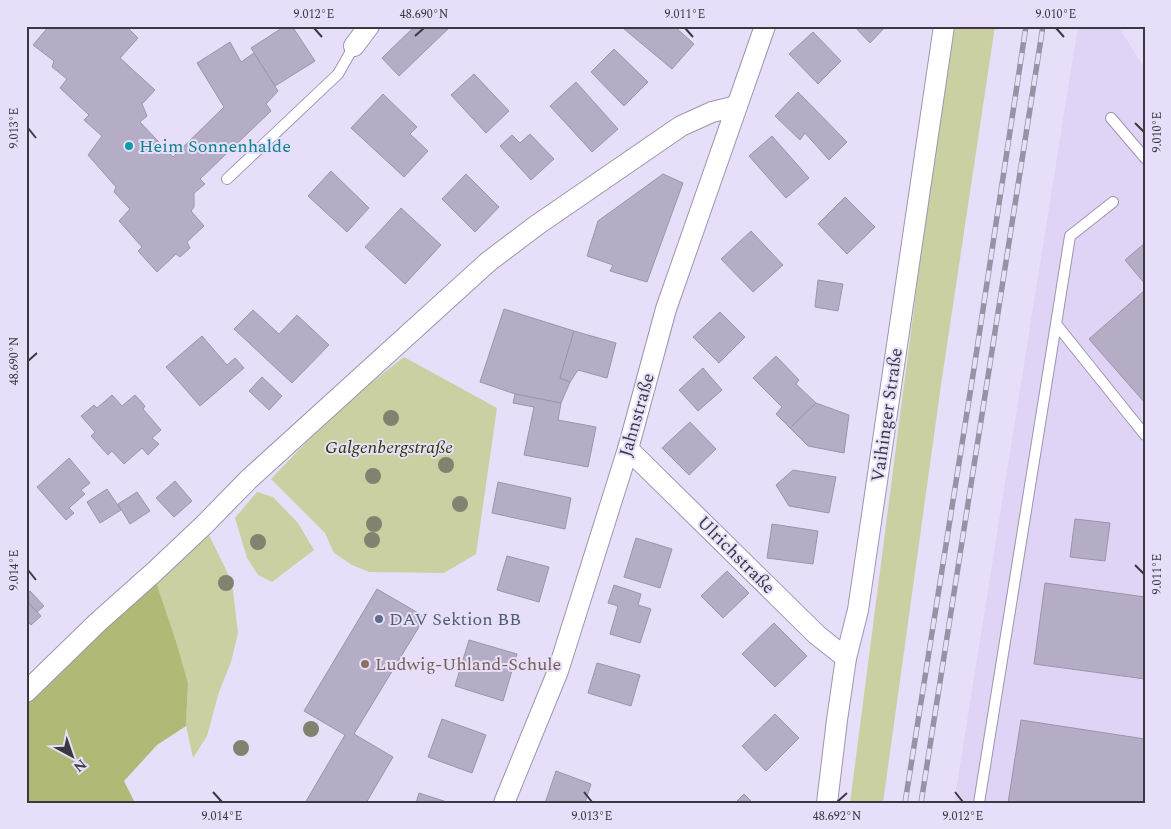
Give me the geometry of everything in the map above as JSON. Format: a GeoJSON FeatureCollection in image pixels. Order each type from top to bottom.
{"type":"FeatureCollection","features":[{"type":"Feature","properties":{"kind":"street"},"geometry":{"type":"LineString","coordinates":[[354,46],[369,26]]}},
{"type":"Feature","properties":{"kind":"street","name":"Jahnstraße"},"geometry":{"type":"LineString","coordinates":[[504,803],[558,671],[628,449],[666,309],[765,26]]}},
{"type":"Feature","properties":{"kind":"street","name":"Vaihinger Straße"},"geometry":{"type":"LineString","coordinates":[[827,803],[846,658],[858,610],[944,26]]}},
{"type":"Feature","properties":{"kind":"street"},"geometry":{"type":"LineString","coordinates":[[26,692],[98,622],[204,526],[249,479],[488,262],[537,224],[681,126],[712,112],[737,106]]}},
{"type":"Feature","properties":{"kind":"street","name":"Ulrichstraße"},"geometry":{"type":"LineString","coordinates":[[628,449],[817,635],[846,658]]}},
{"type":"Feature","properties":{"kind":"lane"},"geometry":{"type":"LineString","coordinates":[[227,180],[338,74],[354,46]]}},
{"type":"Feature","properties":{"kind":"lane"},"geometry":{"type":"LineString","coordinates":[[1111,118],[1145,158]]}},
{"type":"Feature","properties":{"kind":"lane"},"geometry":{"type":"LineString","coordinates":[[979,803],[1070,236],[1113,202]]}},
{"type":"Feature","properties":{"kind":"lane"},"geometry":{"type":"LineString","coordinates":[[1056,324],[1145,435]]}},
{"type":"Feature","properties":{"kind":"shaded area"},"geometry":{"type":"Polygon","coordinates":[[[1078,26],[1118,26],[1145,69],[1145,803],[954,803],[1078,26]]]}},
{"type":"Feature","properties":{"kind":"green space"},"geometry":{"type":"Polygon","coordinates":[[[955,26],[995,26],[941,385],[883,803],[850,803],[936,138],[955,26]]]}},
{"type":"Feature","properties":{"kind":"green space","name":"Galgenbergstraße"},"geometry":{"type":"Polygon","coordinates":[[[404,357],[497,408],[476,554],[444,573],[369,572],[352,565],[334,553],[325,533],[271,479],[337,410],[404,357]]]}},
{"type":"Feature","properties":{"kind":"green space"},"geometry":{"type":"Polygon","coordinates":[[[257,492],[273,497],[298,523],[314,550],[272,582],[258,575],[247,558],[235,518],[257,492]]]}},
{"type":"Feature","properties":{"kind":"green space"},"geometry":{"type":"Polygon","coordinates":[[[204,525],[232,582],[238,633],[231,662],[219,692],[207,736],[193,758],[186,726],[188,683],[153,573],[204,525]]]}},
{"type":"Feature","properties":{"kind":"green space"},"geometry":{"type":"Polygon","coordinates":[[[153,573],[188,683],[186,726],[157,745],[124,781],[135,803],[26,803],[26,692],[153,573]]]}},
{"type":"Feature","properties":{"kind":"building","name":"Heim Sonnenhalde"},"geometry":{"type":"Polygon","coordinates":[[[49,26],[126,26],[138,38],[120,58],[155,90],[142,104],[147,116],[140,122],[173,157],[224,107],[197,63],[230,42],[241,62],[254,53],[278,91],[266,104],[271,111],[200,179],[205,184],[194,193],[194,207],[191,211],[204,226],[187,242],[190,248],[180,257],[176,254],[157,272],[138,251],[142,247],[119,221],[130,209],[114,192],[116,187],[88,155],[102,136],[84,120],[89,115],[60,88],[67,79],[52,67],[54,61],[33,45],[49,26]]]}},
{"type":"Feature","properties":{"kind":"building"},"geometry":{"type":"Polygon","coordinates":[[[285,26],[292,26],[315,61],[275,86],[251,48],[285,26]]]}},
{"type":"Feature","properties":{"kind":"building"},"geometry":{"type":"Polygon","coordinates":[[[415,26],[451,26],[399,76],[382,58],[415,26]]]}},
{"type":"Feature","properties":{"kind":"building"},"geometry":{"type":"Polygon","coordinates":[[[625,26],[674,26],[694,44],[672,69],[623,28],[625,26]]]}},
{"type":"Feature","properties":{"kind":"building"},"geometry":{"type":"Polygon","coordinates":[[[854,26],[886,26],[870,43],[854,26]]]}},
{"type":"Feature","properties":{"kind":"building"},"geometry":{"type":"Polygon","coordinates":[[[813,32],[841,61],[818,84],[789,54],[813,32]]]}},
{"type":"Feature","properties":{"kind":"building"},"geometry":{"type":"Polygon","coordinates":[[[614,49],[648,82],[624,106],[591,72],[614,49]]]}},
{"type":"Feature","properties":{"kind":"building"},"geometry":{"type":"Polygon","coordinates":[[[474,74],[509,111],[486,133],[451,95],[474,74]]]}},
{"type":"Feature","properties":{"kind":"building"},"geometry":{"type":"Polygon","coordinates":[[[576,82],[618,129],[592,152],[550,106],[576,82]]]}},
{"type":"Feature","properties":{"kind":"building"},"geometry":{"type":"Polygon","coordinates":[[[798,92],[847,142],[829,160],[805,133],[800,140],[775,116],[798,92]]]}},
{"type":"Feature","properties":{"kind":"building"},"geometry":{"type":"Polygon","coordinates":[[[383,94],[417,127],[410,134],[428,151],[404,177],[351,128],[383,94]]]}},
{"type":"Feature","properties":{"kind":"building"},"geometry":{"type":"Polygon","coordinates":[[[530,134],[554,159],[531,180],[500,146],[512,135],[520,143],[530,134]]]}},
{"type":"Feature","properties":{"kind":"building"},"geometry":{"type":"Polygon","coordinates":[[[772,136],[809,178],[786,198],[749,156],[772,136]]]}},
{"type":"Feature","properties":{"kind":"building"},"geometry":{"type":"Polygon","coordinates":[[[331,171],[369,208],[347,232],[308,196],[331,171]]]}},
{"type":"Feature","properties":{"kind":"building"},"geometry":{"type":"Polygon","coordinates":[[[466,174],[499,207],[475,232],[442,199],[466,174]]]}},
{"type":"Feature","properties":{"kind":"building"},"geometry":{"type":"Polygon","coordinates":[[[663,174],[683,183],[647,282],[610,271],[613,265],[587,256],[598,221],[663,174]]]}},
{"type":"Feature","properties":{"kind":"building"},"geometry":{"type":"Polygon","coordinates":[[[845,197],[875,227],[847,254],[818,224],[845,197]]]}},
{"type":"Feature","properties":{"kind":"building"},"geometry":{"type":"Polygon","coordinates":[[[401,208],[441,245],[405,284],[365,247],[401,208]]]}},
{"type":"Feature","properties":{"kind":"building"},"geometry":{"type":"Polygon","coordinates":[[[751,231],[783,265],[753,292],[721,259],[751,231]]]}},
{"type":"Feature","properties":{"kind":"building"},"geometry":{"type":"Polygon","coordinates":[[[1145,243],[1145,284],[1125,260],[1145,243]]]}},
{"type":"Feature","properties":{"kind":"building"},"geometry":{"type":"Polygon","coordinates":[[[818,280],[843,284],[838,311],[815,307],[818,280]]]}},
{"type":"Feature","properties":{"kind":"building"},"geometry":{"type":"Polygon","coordinates":[[[1145,290],[1145,403],[1089,339],[1145,290]]]}},
{"type":"Feature","properties":{"kind":"building"},"geometry":{"type":"Polygon","coordinates":[[[504,309],[574,331],[560,378],[570,382],[561,403],[515,394],[480,382],[504,309]]]}},
{"type":"Feature","properties":{"kind":"building"},"geometry":{"type":"Polygon","coordinates":[[[253,310],[279,334],[297,315],[329,345],[292,383],[234,329],[253,310]]]}},
{"type":"Feature","properties":{"kind":"building"},"geometry":{"type":"Polygon","coordinates":[[[720,312],[745,337],[719,363],[693,337],[720,312]]]}},
{"type":"Feature","properties":{"kind":"building"},"geometry":{"type":"Polygon","coordinates":[[[574,331],[616,343],[607,378],[578,370],[570,382],[560,378],[574,331]]]}},
{"type":"Feature","properties":{"kind":"building"},"geometry":{"type":"Polygon","coordinates":[[[202,336],[227,365],[235,358],[244,368],[200,406],[166,367],[202,336]]]}},
{"type":"Feature","properties":{"kind":"building"},"geometry":{"type":"Polygon","coordinates":[[[776,356],[799,380],[796,384],[816,403],[790,428],[776,414],[782,407],[753,378],[776,356]]]}},
{"type":"Feature","properties":{"kind":"building"},"geometry":{"type":"Polygon","coordinates":[[[703,368],[722,390],[698,411],[679,390],[703,368]]]}},
{"type":"Feature","properties":{"kind":"building"},"geometry":{"type":"Polygon","coordinates":[[[262,377],[282,396],[269,410],[249,391],[262,377]]]}},
{"type":"Feature","properties":{"kind":"building"},"geometry":{"type":"Polygon","coordinates":[[[515,394],[561,403],[558,420],[596,427],[588,467],[524,455],[534,407],[513,403],[515,394]]]}},
{"type":"Feature","properties":{"kind":"building"},"geometry":{"type":"Polygon","coordinates":[[[112,395],[122,406],[135,395],[145,406],[143,409],[161,430],[152,438],[159,444],[148,455],[142,448],[124,464],[112,451],[108,455],[91,436],[95,432],[81,416],[94,405],[97,408],[112,395]]]}},
{"type":"Feature","properties":{"kind":"building"},"geometry":{"type":"Polygon","coordinates":[[[816,403],[849,415],[844,453],[808,446],[790,428],[816,403]]]}},
{"type":"Feature","properties":{"kind":"building"},"geometry":{"type":"Polygon","coordinates":[[[690,422],[716,449],[689,475],[662,448],[690,422]]]}},
{"type":"Feature","properties":{"kind":"building"},"geometry":{"type":"Polygon","coordinates":[[[69,458],[90,483],[81,490],[85,494],[69,508],[74,513],[66,520],[37,487],[69,458]]]}},
{"type":"Feature","properties":{"kind":"building"},"geometry":{"type":"Polygon","coordinates":[[[793,470],[836,477],[829,513],[789,506],[776,485],[793,470]]]}},
{"type":"Feature","properties":{"kind":"building"},"geometry":{"type":"Polygon","coordinates":[[[175,481],[192,501],[174,517],[156,498],[175,481]]]}},
{"type":"Feature","properties":{"kind":"building"},"geometry":{"type":"Polygon","coordinates":[[[498,482],[571,498],[565,529],[492,513],[498,482]]]}},
{"type":"Feature","properties":{"kind":"building"},"geometry":{"type":"Polygon","coordinates":[[[107,489],[121,510],[100,523],[87,502],[107,489]]]}},
{"type":"Feature","properties":{"kind":"building"},"geometry":{"type":"Polygon","coordinates":[[[137,492],[150,511],[130,524],[118,504],[137,492]]]}},
{"type":"Feature","properties":{"kind":"building"},"geometry":{"type":"Polygon","coordinates":[[[1075,519],[1110,523],[1105,561],[1070,557],[1075,519]]]}},
{"type":"Feature","properties":{"kind":"building"},"geometry":{"type":"Polygon","coordinates":[[[772,524],[818,531],[813,564],[767,558],[772,524]]]}},
{"type":"Feature","properties":{"kind":"building"},"geometry":{"type":"Polygon","coordinates":[[[636,538],[672,549],[660,588],[624,577],[636,538]]]}},
{"type":"Feature","properties":{"kind":"building"},"geometry":{"type":"Polygon","coordinates":[[[507,556],[549,567],[539,602],[497,590],[507,556]]]}},
{"type":"Feature","properties":{"kind":"building"},"geometry":{"type":"Polygon","coordinates":[[[727,571],[749,593],[723,618],[701,596],[727,571]]]}},
{"type":"Feature","properties":{"kind":"building"},"geometry":{"type":"Polygon","coordinates":[[[1045,583],[1145,597],[1145,679],[1034,664],[1045,583]]]}},
{"type":"Feature","properties":{"kind":"building"},"geometry":{"type":"Polygon","coordinates":[[[614,585],[641,594],[638,605],[651,609],[640,643],[610,634],[618,606],[608,603],[614,585]]]}},
{"type":"Feature","properties":{"kind":"building","name":"Ludwig-Uhland-Schule"},"geometry":{"type":"Polygon","coordinates":[[[377,589],[425,617],[354,734],[393,757],[366,803],[305,803],[345,735],[304,711],[377,589]]]}},
{"type":"Feature","properties":{"kind":"building"},"geometry":{"type":"Polygon","coordinates":[[[30,591],[44,606],[37,612],[26,600],[26,594],[30,591]]]}},
{"type":"Feature","properties":{"kind":"building"},"geometry":{"type":"Polygon","coordinates":[[[26,600],[41,616],[31,625],[26,620],[26,600]]]}},
{"type":"Feature","properties":{"kind":"building"},"geometry":{"type":"Polygon","coordinates":[[[774,623],[807,656],[775,687],[742,654],[774,623]]]}},
{"type":"Feature","properties":{"kind":"building"},"geometry":{"type":"Polygon","coordinates":[[[469,640],[517,654],[503,701],[455,686],[469,640]]]}},
{"type":"Feature","properties":{"kind":"building"},"geometry":{"type":"Polygon","coordinates":[[[597,663],[640,675],[631,706],[588,693],[597,663]]]}},
{"type":"Feature","properties":{"kind":"building"},"geometry":{"type":"Polygon","coordinates":[[[775,714],[799,738],[766,771],[742,746],[775,714]]]}},
{"type":"Feature","properties":{"kind":"building"},"geometry":{"type":"Polygon","coordinates":[[[442,719],[486,735],[472,773],[428,757],[442,719]]]}},
{"type":"Feature","properties":{"kind":"building"},"geometry":{"type":"Polygon","coordinates":[[[1021,720],[1145,739],[1145,803],[1008,803],[1021,720]]]}},
{"type":"Feature","properties":{"kind":"building"},"geometry":{"type":"Polygon","coordinates":[[[556,771],[591,784],[585,803],[545,803],[556,771]]]}},
{"type":"Feature","properties":{"kind":"building"},"geometry":{"type":"Polygon","coordinates":[[[419,793],[450,803],[416,803],[419,793]]]}},
{"type":"Feature","properties":{"kind":"building"},"geometry":{"type":"Polygon","coordinates":[[[744,794],[753,803],[735,803],[744,794]]]}},
{"type":"Feature","properties":{"kind":"railway"},"geometry":{"type":"LineString","coordinates":[[905,803],[1026,26]]}},
{"type":"Feature","properties":{"kind":"railway"},"geometry":{"type":"LineString","coordinates":[[921,803],[1043,26]]}},
{"type":"Feature","properties":{"kind":"place","name":"Heim Sonnenhalde"},"geometry":{"type":"Point","coordinates":[129,146]}},
{"type":"Feature","properties":{"kind":"place","name":"DAV Sektion BB"},"geometry":{"type":"Point","coordinates":[379,619]}},
{"type":"Feature","properties":{"kind":"place","name":"Ludwig-Uhland-Schule"},"geometry":{"type":"Point","coordinates":[365,664]}}]}
